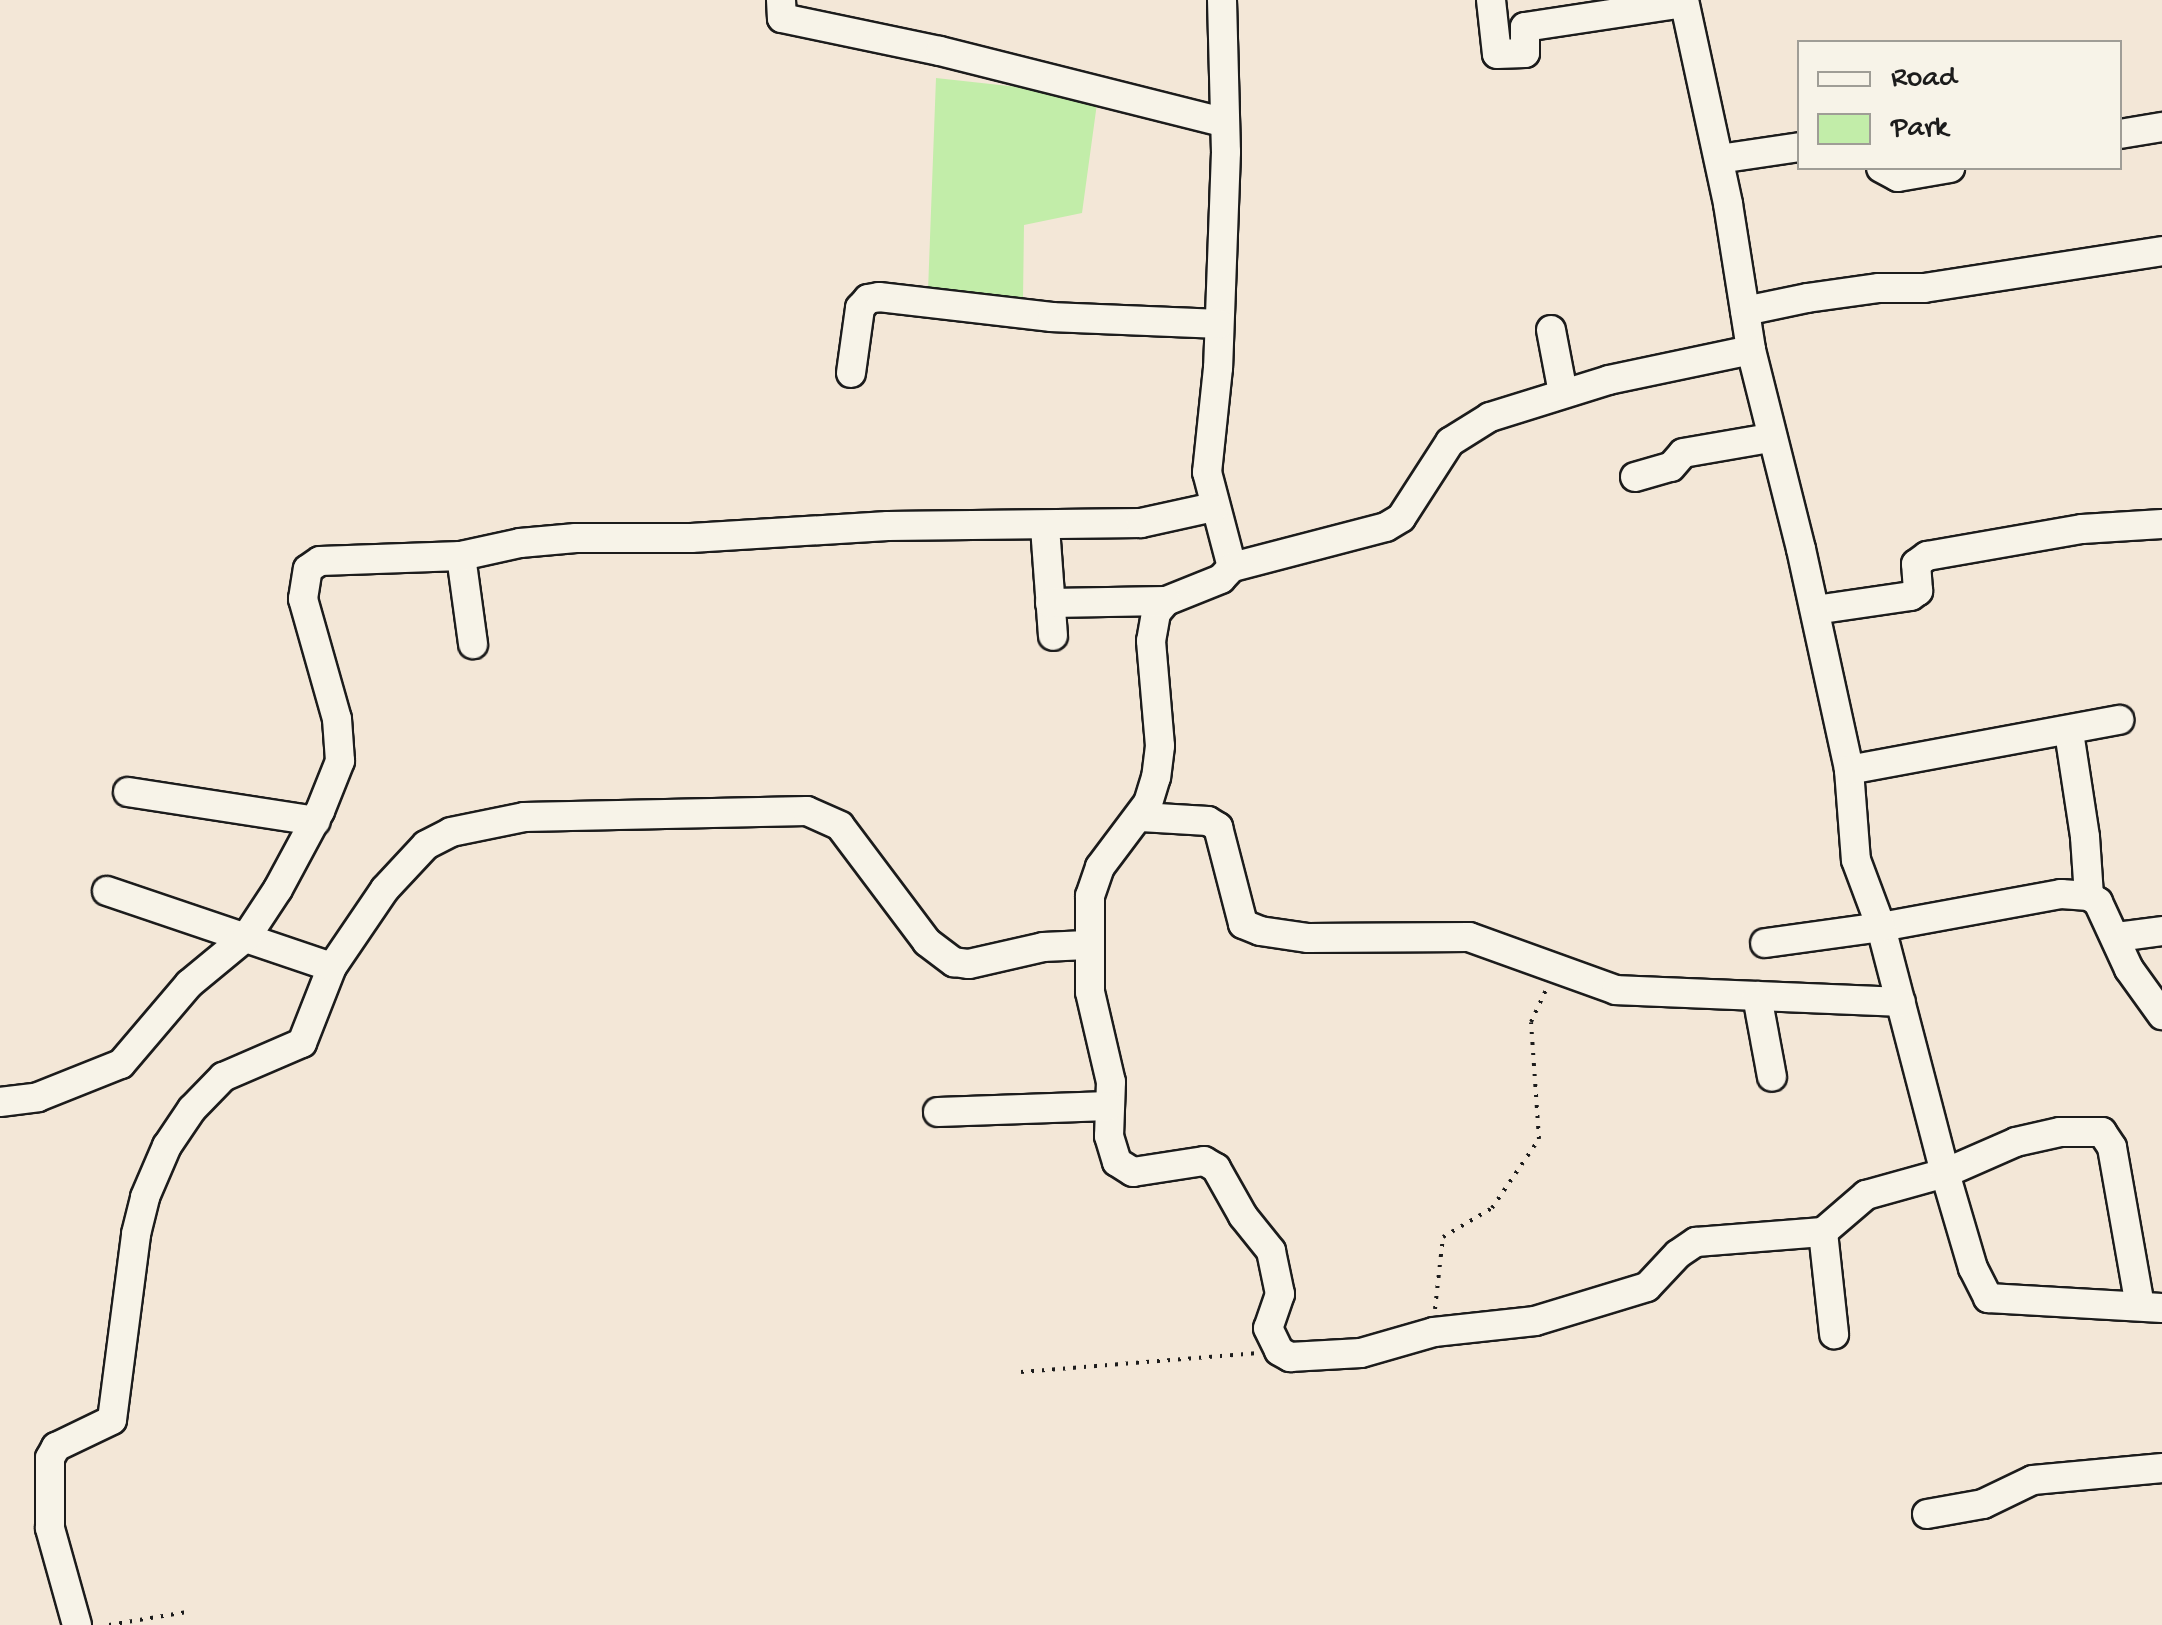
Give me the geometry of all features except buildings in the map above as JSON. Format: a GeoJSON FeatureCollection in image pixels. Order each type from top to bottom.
{"type":"FeatureCollection","features":[{"type":"Feature","properties":{"kind":"street"},"geometry":{"type":"LineString","coordinates":[[780,0],[782,18],[940,50],[1222,122]]}},
{"type":"Feature","properties":{"kind":"street"},"geometry":{"type":"LineString","coordinates":[[1222,0],[1219,324],[1206,472],[1232,567]]}},
{"type":"Feature","properties":{"kind":"street"},"geometry":{"type":"LineString","coordinates":[[1166,601],[1152,625],[1160,746],[1156,777],[1141,817],[1092,880],[1087,945],[1093,1010],[1111,1082],[1109,1136],[1123,1169],[1134,1172],[1204,1161],[1216,1168],[1243,1216],[1272,1251],[1280,1294],[1268,1328],[1279,1351],[1290,1357],[1382,1350],[1434,1332],[1534,1321],[1625,1296],[1648,1287],[1678,1254],[1696,1242],[1823,1232],[1866,1195],[1946,1173],[2016,1142],[2060,1132],[2102,1132],[2112,1147],[2151,1307],[1988,1298],[1972,1268],[1946,1173],[1881,927],[1856,860],[1849,770],[1816,610],[1750,350],[1719,159],[1684,2],[1525,27],[1524,53],[1496,54],[1491,0]]}},
{"type":"Feature","properties":{"kind":"street"},"geometry":{"type":"LineString","coordinates":[[2122,134],[2162,127]]}},
{"type":"Feature","properties":{"kind":"street"},"geometry":{"type":"LineString","coordinates":[[1719,159],[1797,147]]}},
{"type":"Feature","properties":{"kind":"street"},"geometry":{"type":"LineString","coordinates":[[1885,170],[1898,177],[1938,170]]}},
{"type":"Feature","properties":{"kind":"street"},"geometry":{"type":"LineString","coordinates":[[1744,311],[1843,293],[1924,288],[2162,251]]}},
{"type":"Feature","properties":{"kind":"street"},"geometry":{"type":"LineString","coordinates":[[851,373],[860,308],[868,299],[880,296],[1052,317],[1219,324]]}},
{"type":"Feature","properties":{"kind":"street"},"geometry":{"type":"LineString","coordinates":[[1551,330],[1563,393]]}},
{"type":"Feature","properties":{"kind":"street"},"geometry":{"type":"LineString","coordinates":[[1050,603],[1166,601],[1206,587],[1232,567],[1386,527],[1401,518],[1450,442],[1465,429],[1563,393],[1750,350]]}},
{"type":"Feature","properties":{"kind":"street"},"geometry":{"type":"LineString","coordinates":[[1635,477],[1671,468],[1683,453],[1770,438]]}},
{"type":"Feature","properties":{"kind":"street"},"geometry":{"type":"LineString","coordinates":[[0,1102],[38,1098],[121,1064],[189,984],[247,936],[316,820],[340,761],[340,744],[303,599],[308,570],[320,561],[461,556],[576,538],[691,538],[888,526],[1141,523],[1214,508]]}},
{"type":"Feature","properties":{"kind":"street"},"geometry":{"type":"LineString","coordinates":[[1816,610],[1911,596],[1918,591],[1916,564],[1927,556],[2082,528],[2162,524]]}},
{"type":"Feature","properties":{"kind":"street"},"geometry":{"type":"LineString","coordinates":[[1045,527],[1053,636]]}},
{"type":"Feature","properties":{"kind":"street"},"geometry":{"type":"LineString","coordinates":[[461,556],[474,644]]}},
{"type":"Feature","properties":{"kind":"street"},"geometry":{"type":"LineString","coordinates":[[1849,770],[2119,720]]}},
{"type":"Feature","properties":{"kind":"street"},"geometry":{"type":"LineString","coordinates":[[2069,732],[2086,837],[2089,896]]}},
{"type":"Feature","properties":{"kind":"street"},"geometry":{"type":"LineString","coordinates":[[128,792],[316,820]]}},
{"type":"Feature","properties":{"kind":"street"},"geometry":{"type":"LineString","coordinates":[[77,1625],[50,1528],[50,1458],[56,1448],[109,1423],[115,1412],[136,1234],[145,1196],[167,1146],[209,1089],[223,1077],[302,1043],[332,967],[386,888],[426,846],[452,832],[524,818],[816,813],[833,820],[847,834],[927,942],[954,962],[969,964],[1042,947],[1087,945]]}},
{"type":"Feature","properties":{"kind":"street"},"geometry":{"type":"LineString","coordinates":[[1141,817],[1208,820],[1218,827],[1243,924],[1260,931],[1308,938],[1469,937],[1616,990],[1901,1002]]}},
{"type":"Feature","properties":{"kind":"street"},"geometry":{"type":"LineString","coordinates":[[108,891],[332,967]]}},
{"type":"Feature","properties":{"kind":"street"},"geometry":{"type":"LineString","coordinates":[[1766,942],[1881,927],[2061,894],[2089,896],[2098,902],[2129,969],[2162,1015]]}},
{"type":"Feature","properties":{"kind":"street"},"geometry":{"type":"LineString","coordinates":[[2116,937],[2162,931]]}},
{"type":"Feature","properties":{"kind":"street"},"geometry":{"type":"LineString","coordinates":[[1756,996],[1772,1077]]}},
{"type":"Feature","properties":{"kind":"street"},"geometry":{"type":"LineString","coordinates":[[938,1112],[1109,1106]]}},
{"type":"Feature","properties":{"kind":"street"},"geometry":{"type":"LineString","coordinates":[[1823,1232],[1834,1334]]}},
{"type":"Feature","properties":{"kind":"street"},"geometry":{"type":"LineString","coordinates":[[1927,1514],[1982,1504],[2033,1480],[2162,1468]]}},
{"type":"Feature","properties":{"kind":"path"},"geometry":{"type":"LineString","coordinates":[[1434,1332],[1440,1242],[1492,1208],[1539,1139],[1532,1022],[1539,998],[1558,970]]}},
{"type":"Feature","properties":{"kind":"path"},"geometry":{"type":"LineString","coordinates":[[1020,1372],[1279,1351]]}},
{"type":"Feature","properties":{"kind":"path"},"geometry":{"type":"LineString","coordinates":[[110,1625],[187,1612]]}},
{"type":"Feature","properties":{"kind":"green space"},"geometry":{"type":"Polygon","coordinates":[[[936,78],[1098,96],[1082,213],[1024,225],[1023,300],[928,291],[936,78]]]}}]}
